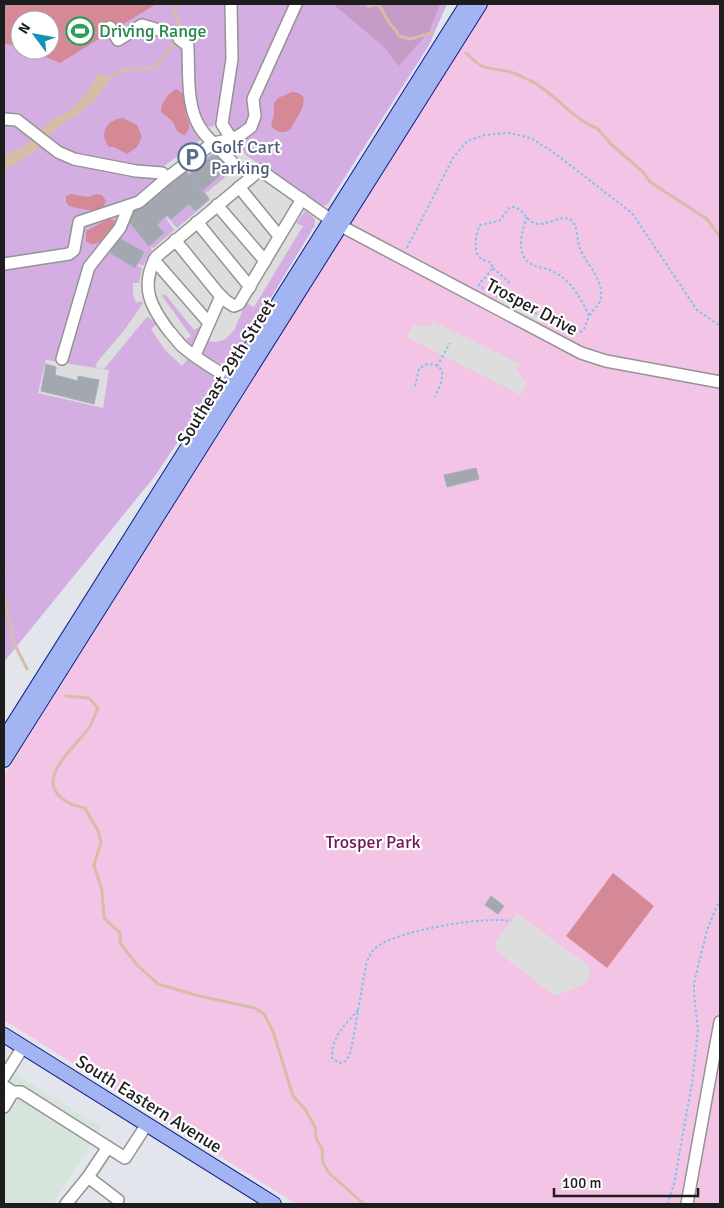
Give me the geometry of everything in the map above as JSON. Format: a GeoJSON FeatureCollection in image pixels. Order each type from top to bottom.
{"type":"FeatureCollection","features":[{"type":"Feature","properties":{"kind":"main road","name":"Southeast 29th Street"},"geometry":{"type":"LineString","coordinates":[[4,739],[336,223],[441,55],[467,4]]}},
{"type":"Feature","properties":{"kind":"main road","name":"Southeast 29th Street"},"geometry":{"type":"LineString","coordinates":[[441,55],[480,4]]}},
{"type":"Feature","properties":{"kind":"main road","name":"Southeast 29th Street"},"geometry":{"type":"LineString","coordinates":[[4,760],[235,382]]}},
{"type":"Feature","properties":{"kind":"main road","name":"South Eastern Avenue"},"geometry":{"type":"LineString","coordinates":[[4,1035],[271,1203]]}},
{"type":"Feature","properties":{"kind":"street"},"geometry":{"type":"LineString","coordinates":[[229,140],[229,135],[222,124],[232,59],[231,4]]}},
{"type":"Feature","properties":{"kind":"street"},"geometry":{"type":"LineString","coordinates":[[208,135],[229,140],[251,127],[255,116],[254,99],[296,4]]}},
{"type":"Feature","properties":{"kind":"street"},"geometry":{"type":"LineString","coordinates":[[110,27],[118,40],[142,25],[159,30]]}},
{"type":"Feature","properties":{"kind":"street"},"geometry":{"type":"LineString","coordinates":[[179,39],[188,46],[189,88],[196,121],[232,162]]}},
{"type":"Feature","properties":{"kind":"street"},"geometry":{"type":"LineString","coordinates":[[4,119],[16,120],[58,152],[74,159],[136,171],[162,173],[166,178]]}},
{"type":"Feature","properties":{"kind":"street"},"geometry":{"type":"LineString","coordinates":[[4,264],[68,254],[74,250],[79,222],[139,202],[166,178],[208,135],[222,124]]}},
{"type":"Feature","properties":{"kind":"street","name":"Trosper Drive"},"geometry":{"type":"LineString","coordinates":[[239,187],[260,170],[336,223],[401,259],[496,302],[581,353],[606,360],[720,382]]}},
{"type":"Feature","properties":{"kind":"street"},"geometry":{"type":"LineString","coordinates":[[235,382],[182,346],[160,320],[150,300],[147,281],[149,271],[154,260],[163,250],[239,187],[280,236]]}},
{"type":"Feature","properties":{"kind":"street"},"geometry":{"type":"LineString","coordinates":[[175,240],[221,296],[234,306],[239,304],[250,287],[302,199]]}},
{"type":"Feature","properties":{"kind":"street"},"geometry":{"type":"LineString","coordinates":[[217,205],[265,261]]}},
{"type":"Feature","properties":{"kind":"street"},"geometry":{"type":"LineString","coordinates":[[62,359],[89,267],[120,228],[129,206]]}},
{"type":"Feature","properties":{"kind":"street"},"geometry":{"type":"LineString","coordinates":[[197,222],[250,287]]}},
{"type":"Feature","properties":{"kind":"street"},"geometry":{"type":"LineString","coordinates":[[154,260],[209,323]]}},
{"type":"Feature","properties":{"kind":"street"},"geometry":{"type":"LineString","coordinates":[[195,355],[221,296]]}},
{"type":"Feature","properties":{"kind":"street"},"geometry":{"type":"LineString","coordinates":[[687,1204],[720,1022]]}},
{"type":"Feature","properties":{"kind":"street"},"geometry":{"type":"LineString","coordinates":[[4,1077],[23,1047]]}},
{"type":"Feature","properties":{"kind":"street"},"geometry":{"type":"LineString","coordinates":[[4,1107],[8,1089],[21,1092],[125,1158],[147,1124]]}},
{"type":"Feature","properties":{"kind":"street"},"geometry":{"type":"LineString","coordinates":[[66,1204],[88,1177],[108,1147]]}},
{"type":"Feature","properties":{"kind":"street"},"geometry":{"type":"LineString","coordinates":[[88,1177],[120,1203]]}},
{"type":"Feature","properties":{"kind":"path"},"geometry":{"type":"LineString","coordinates":[[401,259],[454,158],[467,142],[484,135],[509,133],[531,138],[553,152],[632,213],[697,310],[720,326]]}},
{"type":"Feature","properties":{"kind":"path"},"geometry":{"type":"LineString","coordinates":[[493,268],[484,280],[480,282],[479,286],[574,333],[583,331],[589,316],[600,302],[601,294],[594,272],[580,249],[572,220],[567,218],[540,224],[533,223],[523,211],[516,207],[510,207],[498,221],[480,225],[476,235],[477,252],[480,257],[490,262],[493,268],[511,284]]}},
{"type":"Feature","properties":{"kind":"path"},"geometry":{"type":"LineString","coordinates":[[527,217],[521,239],[525,259],[530,263],[556,272],[578,294],[589,316]]}},
{"type":"Feature","properties":{"kind":"path"},"geometry":{"type":"LineString","coordinates":[[496,302],[498,294]]}},
{"type":"Feature","properties":{"kind":"path"},"geometry":{"type":"LineString","coordinates":[[496,302],[498,294]]}},
{"type":"Feature","properties":{"kind":"path"},"geometry":{"type":"LineString","coordinates":[[437,366],[450,343]]}},
{"type":"Feature","properties":{"kind":"path"},"geometry":{"type":"LineString","coordinates":[[415,386],[419,369],[427,364],[437,366],[442,372],[442,378],[435,397]]}},
{"type":"Feature","properties":{"kind":"path"},"geometry":{"type":"LineString","coordinates":[[668,1204],[674,1184],[692,1083],[698,1030],[694,983],[708,930],[720,899]]}},
{"type":"Feature","properties":{"kind":"path"},"geometry":{"type":"LineString","coordinates":[[358,1010],[339,1031],[332,1048],[332,1058],[339,1063],[346,1061],[351,1051],[366,965],[371,953],[378,946],[420,930],[499,918],[511,920]]}},
{"type":"Feature","properties":{"kind":"shaded area"},"geometry":{"type":"Polygon","coordinates":[[[4,4],[447,4],[429,45],[331,199],[234,358],[155,476],[4,662],[4,4]]]}},
{"type":"Feature","properties":{"kind":"shaded area","name":"Driving Range"},"geometry":{"type":"Polygon","coordinates":[[[4,4],[156,4],[60,63],[53,60],[60,60],[60,10],[10,10],[10,44],[4,43],[4,4]]]}},
{"type":"Feature","properties":{"kind":"shaded area"},"geometry":{"type":"Polygon","coordinates":[[[333,4],[440,4],[429,32],[399,66],[383,46],[333,4]]]}},
{"type":"Feature","properties":{"kind":"shaded area"},"geometry":{"type":"Polygon","coordinates":[[[104,74],[108,83],[96,99],[47,137],[38,149],[4,171],[4,155],[23,148],[49,122],[69,111],[87,92],[97,75],[104,74]]]}},
{"type":"Feature","properties":{"kind":"shaded area"},"geometry":{"type":"Polygon","coordinates":[[[176,89],[185,98],[189,129],[185,135],[178,132],[173,122],[161,112],[165,99],[176,89]]]}},
{"type":"Feature","properties":{"kind":"shaded area"},"geometry":{"type":"Polygon","coordinates":[[[292,92],[299,93],[303,97],[304,102],[291,129],[281,132],[271,126],[274,103],[278,98],[292,92]]]}},
{"type":"Feature","properties":{"kind":"shaded area"},"geometry":{"type":"Polygon","coordinates":[[[123,118],[137,125],[142,137],[137,147],[127,154],[114,147],[109,147],[104,137],[104,132],[109,124],[123,118]]]}},
{"type":"Feature","properties":{"kind":"shaded area"},"geometry":{"type":"Polygon","coordinates":[[[220,120],[246,155],[316,204],[321,206],[334,199],[337,201],[316,234],[314,232],[315,220],[305,211],[296,223],[303,226],[254,307],[246,303],[234,330],[226,339],[216,342],[206,341],[201,326],[194,330],[165,294],[162,296],[191,336],[186,340],[194,349],[218,363],[226,363],[233,358],[237,360],[217,392],[214,390],[215,380],[210,373],[188,358],[182,366],[165,350],[151,329],[157,324],[148,317],[104,369],[95,367],[143,303],[141,301],[136,303],[133,294],[133,283],[139,283],[142,268],[137,265],[143,266],[152,250],[150,247],[154,248],[174,230],[166,218],[177,228],[210,200],[206,193],[239,166],[242,169],[247,165],[251,168],[245,163],[241,165],[238,162],[230,153],[226,143],[189,173],[183,168],[164,185],[157,171],[200,140],[201,132],[205,126],[212,127],[220,120]]]}},
{"type":"Feature","properties":{"kind":"shaded area"},"geometry":{"type":"Polygon","coordinates":[[[71,194],[88,197],[96,194],[102,195],[106,201],[104,206],[93,211],[76,208],[69,206],[66,202],[66,196],[71,194]]]}},
{"type":"Feature","properties":{"kind":"shaded area"},"geometry":{"type":"Polygon","coordinates":[[[109,219],[114,220],[116,225],[106,237],[94,244],[86,241],[86,231],[109,219]]]}},
{"type":"Feature","properties":{"kind":"shaded area"},"geometry":{"type":"Polygon","coordinates":[[[499,296],[542,319],[538,330],[496,303],[499,296]]]}},
{"type":"Feature","properties":{"kind":"shaded area"},"geometry":{"type":"Polygon","coordinates":[[[433,321],[520,364],[516,371],[527,383],[521,395],[407,337],[414,325],[430,327],[433,321]]]}},
{"type":"Feature","properties":{"kind":"shaded area"},"geometry":{"type":"Polygon","coordinates":[[[46,360],[109,370],[103,408],[38,393],[46,360]]]}},
{"type":"Feature","properties":{"kind":"shaded area"},"geometry":{"type":"Polygon","coordinates":[[[613,873],[654,906],[607,968],[566,936],[613,873]]]}},
{"type":"Feature","properties":{"kind":"shaded area"},"geometry":{"type":"Polygon","coordinates":[[[517,913],[590,967],[589,977],[584,985],[555,996],[499,953],[496,949],[496,942],[517,913]]]}},
{"type":"Feature","properties":{"kind":"shaded area"},"geometry":{"type":"Polygon","coordinates":[[[4,1067],[101,1127],[53,1204],[4,1204],[4,1067]]]}},
{"type":"Feature","properties":{"kind":"green space","name":"Trosper Park"},"geometry":{"type":"Polygon","coordinates":[[[489,4],[720,4],[720,1204],[296,1204],[4,1020],[4,776],[489,4]]]}},
{"type":"Feature","properties":{"kind":"building"},"geometry":{"type":"Polygon","coordinates":[[[219,150],[232,165],[201,192],[188,176],[219,150]]]}},
{"type":"Feature","properties":{"kind":"building"},"geometry":{"type":"Polygon","coordinates":[[[184,169],[209,199],[195,211],[189,204],[171,219],[167,215],[157,225],[164,233],[149,246],[125,217],[184,169]]]}},
{"type":"Feature","properties":{"kind":"building"},"geometry":{"type":"Polygon","coordinates":[[[119,238],[144,252],[135,268],[110,253],[119,238]]]}},
{"type":"Feature","properties":{"kind":"building"},"geometry":{"type":"Polygon","coordinates":[[[46,364],[56,367],[55,375],[78,381],[78,376],[99,380],[94,404],[41,391],[46,364]]]}},
{"type":"Feature","properties":{"kind":"building"},"geometry":{"type":"Polygon","coordinates":[[[476,468],[479,479],[447,487],[444,475],[476,468]]]}},
{"type":"Feature","properties":{"kind":"building"},"geometry":{"type":"Polygon","coordinates":[[[491,896],[504,906],[498,914],[485,905],[491,896]]]}},
{"type":"Feature","properties":{"kind":"waterway"},"geometry":{"type":"LineString","coordinates":[[105,81],[120,70],[154,68],[171,48],[177,36],[176,4]]}},
{"type":"Feature","properties":{"kind":"waterway"},"geometry":{"type":"LineString","coordinates":[[367,4],[368,7],[377,4],[399,36],[410,39],[432,33]]}},
{"type":"Feature","properties":{"kind":"waterway"},"geometry":{"type":"LineString","coordinates":[[466,53],[481,66],[512,73],[539,85],[581,120],[597,128],[611,144],[643,172],[650,182],[707,219],[720,237]]}},
{"type":"Feature","properties":{"kind":"waterway"},"geometry":{"type":"LineString","coordinates":[[4,565],[4,575]]}},
{"type":"Feature","properties":{"kind":"waterway"},"geometry":{"type":"LineString","coordinates":[[4,595],[14,643],[27,669]]}},
{"type":"Feature","properties":{"kind":"waterway"},"geometry":{"type":"LineString","coordinates":[[66,696],[89,698],[98,708],[90,726],[58,766],[53,784],[56,792],[65,801],[85,808],[98,831],[101,842],[94,865],[102,891],[104,918],[120,933],[120,943],[137,965],[158,984],[199,996],[255,1008],[264,1014],[273,1031],[293,1096],[305,1109],[315,1127],[316,1138],[322,1149],[323,1163],[329,1173],[364,1204]]}},
{"type":"Feature","properties":{"kind":"place","name":"Driving Range"},"geometry":{"type":"Point","coordinates":[80,31]}},
{"type":"Feature","properties":{"kind":"place","name":"Golf Cart Parking"},"geometry":{"type":"Point","coordinates":[192,157]}}]}
